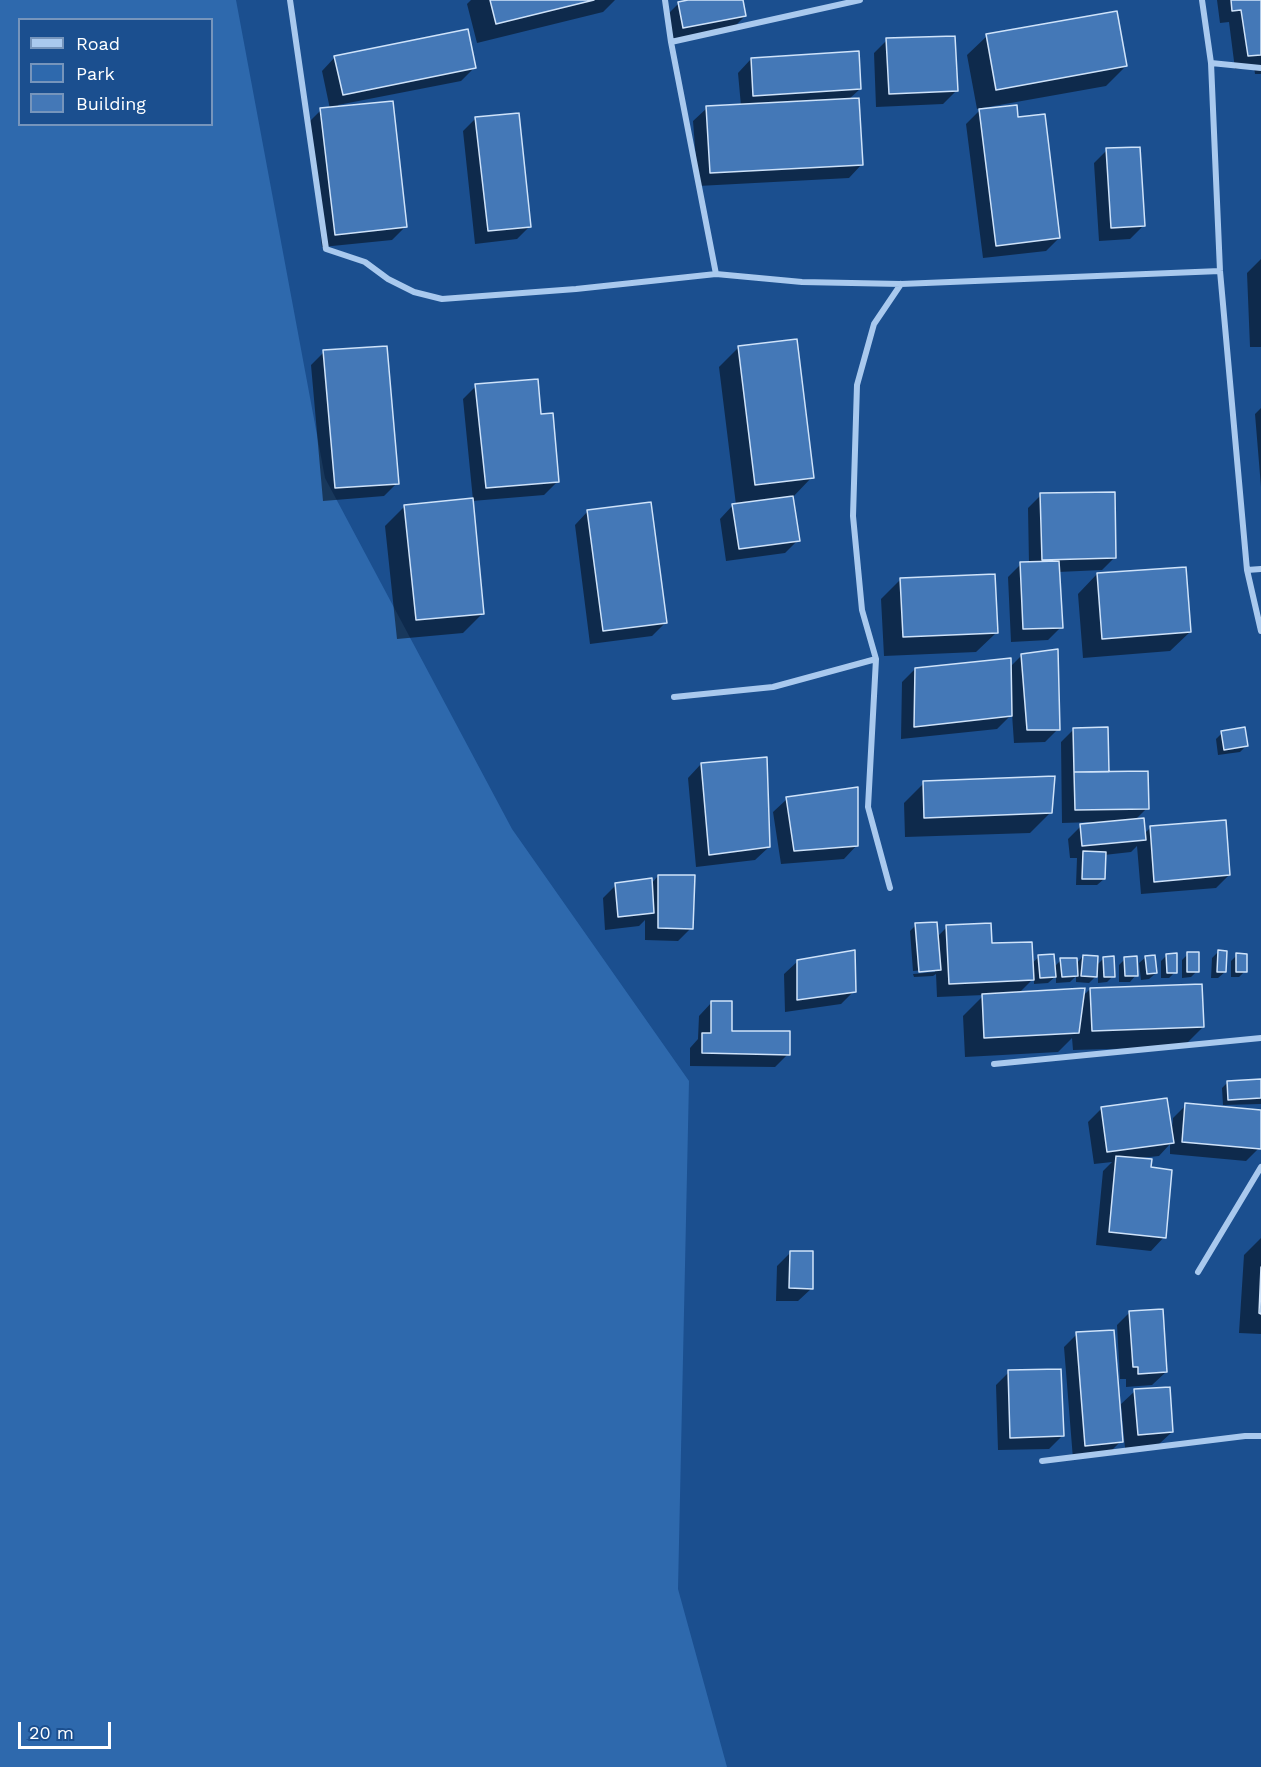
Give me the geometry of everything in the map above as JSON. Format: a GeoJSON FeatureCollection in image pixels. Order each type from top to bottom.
{"type":"FeatureCollection","features":[{"type":"Feature","properties":{"kind":"street"},"geometry":{"type":"LineString","coordinates":[[290,0],[327,249],[365,262],[388,279],[414,292],[441,299],[576,289],[716,274],[802,282],[901,285],[1220,272]]}},
{"type":"Feature","properties":{"kind":"street"},"geometry":{"type":"LineString","coordinates":[[665,0],[716,274]]}},
{"type":"Feature","properties":{"kind":"street"},"geometry":{"type":"LineString","coordinates":[[671,42],[860,0]]}},
{"type":"Feature","properties":{"kind":"street"},"geometry":{"type":"LineString","coordinates":[[1202,0],[1210,63],[1220,272],[1247,570],[1261,631]]}},
{"type":"Feature","properties":{"kind":"street"},"geometry":{"type":"LineString","coordinates":[[1210,63],[1261,68]]}},
{"type":"Feature","properties":{"kind":"street"},"geometry":{"type":"LineString","coordinates":[[890,888],[868,807],[876,659],[862,610],[853,516],[856,385],[874,324],[901,285]]}},
{"type":"Feature","properties":{"kind":"street"},"geometry":{"type":"LineString","coordinates":[[1247,570],[1261,568]]}},
{"type":"Feature","properties":{"kind":"street"},"geometry":{"type":"LineString","coordinates":[[674,697],[773,687],[876,659]]}},
{"type":"Feature","properties":{"kind":"street"},"geometry":{"type":"LineString","coordinates":[[994,1064],[1261,1038]]}},
{"type":"Feature","properties":{"kind":"street"},"geometry":{"type":"LineString","coordinates":[[1198,1272],[1261,1167]]}},
{"type":"Feature","properties":{"kind":"street"},"geometry":{"type":"LineString","coordinates":[[1042,1461],[1245,1436],[1261,1437]]}},
{"type":"Feature","properties":{"kind":"green space"},"geometry":{"type":"Polygon","coordinates":[[[0,0],[236,0],[325,478],[512,829],[689,1081],[678,1589],[727,1767],[0,1767],[0,0]]]}},
{"type":"Feature","properties":{"kind":"building"},"geometry":{"type":"Polygon","coordinates":[[[490,0],[594,0],[496,24],[490,0]]]}},
{"type":"Feature","properties":{"kind":"building"},"geometry":{"type":"Polygon","coordinates":[[[743,0],[746,16],[683,28],[678,2],[743,0]]]}},
{"type":"Feature","properties":{"kind":"building"},"geometry":{"type":"Polygon","coordinates":[[[1231,0],[1261,0],[1261,55],[1248,56],[1241,10],[1232,11],[1231,0]]]}},
{"type":"Feature","properties":{"kind":"building"},"geometry":{"type":"Polygon","coordinates":[[[1117,11],[1127,66],[996,90],[986,34],[1117,11]]]}},
{"type":"Feature","properties":{"kind":"building"},"geometry":{"type":"Polygon","coordinates":[[[468,29],[476,68],[343,95],[334,56],[468,29]]]}},
{"type":"Feature","properties":{"kind":"building"},"geometry":{"type":"Polygon","coordinates":[[[955,36],[958,91],[889,94],[886,38],[955,36]]]}},
{"type":"Feature","properties":{"kind":"building"},"geometry":{"type":"Polygon","coordinates":[[[859,51],[861,89],[753,96],[751,58],[859,51]]]}},
{"type":"Feature","properties":{"kind":"building"},"geometry":{"type":"Polygon","coordinates":[[[859,98],[863,165],[710,173],[706,106],[859,98]]]}},
{"type":"Feature","properties":{"kind":"building"},"geometry":{"type":"Polygon","coordinates":[[[393,101],[407,227],[335,235],[320,108],[393,101]]]}},
{"type":"Feature","properties":{"kind":"building"},"geometry":{"type":"Polygon","coordinates":[[[1017,105],[1018,117],[1045,114],[1060,238],[996,246],[979,109],[1017,105]]]}},
{"type":"Feature","properties":{"kind":"building"},"geometry":{"type":"Polygon","coordinates":[[[519,113],[531,227],[488,231],[475,117],[519,113]]]}},
{"type":"Feature","properties":{"kind":"building"},"geometry":{"type":"Polygon","coordinates":[[[1140,147],[1145,226],[1111,228],[1106,148],[1140,147]]]}},
{"type":"Feature","properties":{"kind":"building"},"geometry":{"type":"Polygon","coordinates":[[[797,339],[814,478],[755,485],[738,346],[797,339]]]}},
{"type":"Feature","properties":{"kind":"building"},"geometry":{"type":"Polygon","coordinates":[[[387,346],[399,484],[335,488],[323,350],[387,346]]]}},
{"type":"Feature","properties":{"kind":"building"},"geometry":{"type":"Polygon","coordinates":[[[538,379],[541,414],[553,413],[559,482],[486,488],[475,384],[538,379]]]}},
{"type":"Feature","properties":{"kind":"building"},"geometry":{"type":"Polygon","coordinates":[[[1115,492],[1116,558],[1042,560],[1040,493],[1115,492]]]}},
{"type":"Feature","properties":{"kind":"building"},"geometry":{"type":"Polygon","coordinates":[[[793,496],[800,541],[739,549],[732,504],[793,496]]]}},
{"type":"Feature","properties":{"kind":"building"},"geometry":{"type":"Polygon","coordinates":[[[473,498],[484,614],[416,620],[404,505],[473,498]]]}},
{"type":"Feature","properties":{"kind":"building"},"geometry":{"type":"Polygon","coordinates":[[[651,502],[667,623],[603,631],[587,510],[651,502]]]}},
{"type":"Feature","properties":{"kind":"building"},"geometry":{"type":"Polygon","coordinates":[[[1059,561],[1063,628],[1023,629],[1020,562],[1059,561]]]}},
{"type":"Feature","properties":{"kind":"building"},"geometry":{"type":"Polygon","coordinates":[[[1186,567],[1191,632],[1102,639],[1097,573],[1186,567]]]}},
{"type":"Feature","properties":{"kind":"building"},"geometry":{"type":"Polygon","coordinates":[[[995,574],[998,633],[903,637],[900,578],[995,574]]]}},
{"type":"Feature","properties":{"kind":"building"},"geometry":{"type":"Polygon","coordinates":[[[1058,649],[1060,730],[1027,730],[1021,654],[1058,649]]]}},
{"type":"Feature","properties":{"kind":"building"},"geometry":{"type":"Polygon","coordinates":[[[1011,658],[1012,716],[914,727],[915,668],[1011,658]]]}},
{"type":"Feature","properties":{"kind":"building"},"geometry":{"type":"Polygon","coordinates":[[[1108,727],[1109,772],[1074,772],[1073,728],[1108,727]]]}},
{"type":"Feature","properties":{"kind":"building"},"geometry":{"type":"Polygon","coordinates":[[[1245,727],[1248,746],[1224,750],[1221,731],[1245,727]]]}},
{"type":"Feature","properties":{"kind":"building"},"geometry":{"type":"Polygon","coordinates":[[[767,757],[770,847],[709,855],[701,763],[767,757]]]}},
{"type":"Feature","properties":{"kind":"building"},"geometry":{"type":"Polygon","coordinates":[[[1148,771],[1149,809],[1075,810],[1074,772],[1148,771]]]}},
{"type":"Feature","properties":{"kind":"building"},"geometry":{"type":"Polygon","coordinates":[[[1055,776],[1052,813],[924,818],[923,781],[1055,776]]]}},
{"type":"Feature","properties":{"kind":"building"},"geometry":{"type":"Polygon","coordinates":[[[858,787],[858,846],[794,851],[786,797],[858,787]]]}},
{"type":"Feature","properties":{"kind":"building"},"geometry":{"type":"Polygon","coordinates":[[[1144,818],[1146,840],[1082,846],[1080,824],[1144,818]]]}},
{"type":"Feature","properties":{"kind":"building"},"geometry":{"type":"Polygon","coordinates":[[[1226,820],[1230,875],[1154,882],[1150,826],[1226,820]]]}},
{"type":"Feature","properties":{"kind":"building"},"geometry":{"type":"Polygon","coordinates":[[[1083,851],[1106,852],[1105,879],[1082,879],[1083,851]]]}},
{"type":"Feature","properties":{"kind":"building"},"geometry":{"type":"Polygon","coordinates":[[[658,875],[695,875],[693,929],[658,928],[658,875]]]}},
{"type":"Feature","properties":{"kind":"building"},"geometry":{"type":"Polygon","coordinates":[[[652,878],[654,913],[618,917],[615,883],[652,878]]]}},
{"type":"Feature","properties":{"kind":"building"},"geometry":{"type":"Polygon","coordinates":[[[937,922],[941,970],[919,972],[915,923],[937,922]]]}},
{"type":"Feature","properties":{"kind":"building"},"geometry":{"type":"Polygon","coordinates":[[[991,923],[992,943],[1032,942],[1034,980],[949,984],[946,925],[991,923]]]}},
{"type":"Feature","properties":{"kind":"building"},"geometry":{"type":"Polygon","coordinates":[[[855,950],[856,992],[797,1000],[797,960],[855,950]]]}},
{"type":"Feature","properties":{"kind":"building"},"geometry":{"type":"Polygon","coordinates":[[[1218,950],[1227,951],[1226,972],[1217,972],[1218,950]]]}},
{"type":"Feature","properties":{"kind":"building"},"geometry":{"type":"Polygon","coordinates":[[[1187,952],[1199,952],[1199,972],[1187,972],[1187,952]]]}},
{"type":"Feature","properties":{"kind":"building"},"geometry":{"type":"Polygon","coordinates":[[[1177,953],[1177,973],[1167,973],[1166,954],[1177,953]]]}},
{"type":"Feature","properties":{"kind":"building"},"geometry":{"type":"Polygon","coordinates":[[[1236,953],[1247,954],[1247,972],[1236,972],[1236,953]]]}},
{"type":"Feature","properties":{"kind":"building"},"geometry":{"type":"Polygon","coordinates":[[[1054,954],[1056,977],[1040,978],[1038,955],[1054,954]]]}},
{"type":"Feature","properties":{"kind":"building"},"geometry":{"type":"Polygon","coordinates":[[[1083,955],[1098,956],[1097,977],[1081,976],[1083,955]]]}},
{"type":"Feature","properties":{"kind":"building"},"geometry":{"type":"Polygon","coordinates":[[[1155,955],[1157,973],[1147,974],[1145,956],[1155,955]]]}},
{"type":"Feature","properties":{"kind":"building"},"geometry":{"type":"Polygon","coordinates":[[[1114,956],[1115,977],[1104,977],[1103,957],[1114,956]]]}},
{"type":"Feature","properties":{"kind":"building"},"geometry":{"type":"Polygon","coordinates":[[[1137,956],[1138,976],[1125,976],[1124,957],[1137,956]]]}},
{"type":"Feature","properties":{"kind":"building"},"geometry":{"type":"Polygon","coordinates":[[[1060,958],[1077,958],[1078,976],[1062,977],[1060,958]]]}},
{"type":"Feature","properties":{"kind":"building"},"geometry":{"type":"Polygon","coordinates":[[[1202,984],[1204,1027],[1092,1031],[1090,988],[1202,984]]]}},
{"type":"Feature","properties":{"kind":"building"},"geometry":{"type":"Polygon","coordinates":[[[1085,988],[1079,1033],[984,1038],[982,994],[1085,988]]]}},
{"type":"Feature","properties":{"kind":"building"},"geometry":{"type":"Polygon","coordinates":[[[711,1001],[732,1001],[732,1031],[790,1031],[790,1055],[702,1053],[702,1033],[711,1033],[711,1001]]]}},
{"type":"Feature","properties":{"kind":"building"},"geometry":{"type":"Polygon","coordinates":[[[1261,1079],[1261,1098],[1228,1100],[1227,1081],[1261,1079]]]}},
{"type":"Feature","properties":{"kind":"building"},"geometry":{"type":"Polygon","coordinates":[[[1167,1098],[1174,1143],[1107,1152],[1101,1107],[1167,1098]]]}},
{"type":"Feature","properties":{"kind":"building"},"geometry":{"type":"Polygon","coordinates":[[[1185,1103],[1261,1110],[1261,1149],[1182,1142],[1185,1103]]]}},
{"type":"Feature","properties":{"kind":"building"},"geometry":{"type":"Polygon","coordinates":[[[1116,1156],[1152,1159],[1151,1167],[1172,1170],[1166,1238],[1109,1232],[1116,1156]]]}},
{"type":"Feature","properties":{"kind":"building"},"geometry":{"type":"Polygon","coordinates":[[[790,1251],[813,1251],[813,1289],[789,1288],[790,1251]]]}},
{"type":"Feature","properties":{"kind":"building"},"geometry":{"type":"Polygon","coordinates":[[[1261,1267],[1261,1314],[1259,1313],[1261,1267]]]}},
{"type":"Feature","properties":{"kind":"building"},"geometry":{"type":"Polygon","coordinates":[[[1163,1309],[1167,1372],[1138,1374],[1138,1367],[1133,1367],[1129,1311],[1163,1309]]]}},
{"type":"Feature","properties":{"kind":"building"},"geometry":{"type":"Polygon","coordinates":[[[1114,1330],[1123,1442],[1085,1446],[1076,1332],[1114,1330]]]}},
{"type":"Feature","properties":{"kind":"building"},"geometry":{"type":"Polygon","coordinates":[[[1061,1369],[1064,1436],[1010,1438],[1008,1370],[1061,1369]]]}},
{"type":"Feature","properties":{"kind":"building"},"geometry":{"type":"Polygon","coordinates":[[[1170,1387],[1173,1432],[1138,1435],[1134,1389],[1170,1387]]]}}]}
